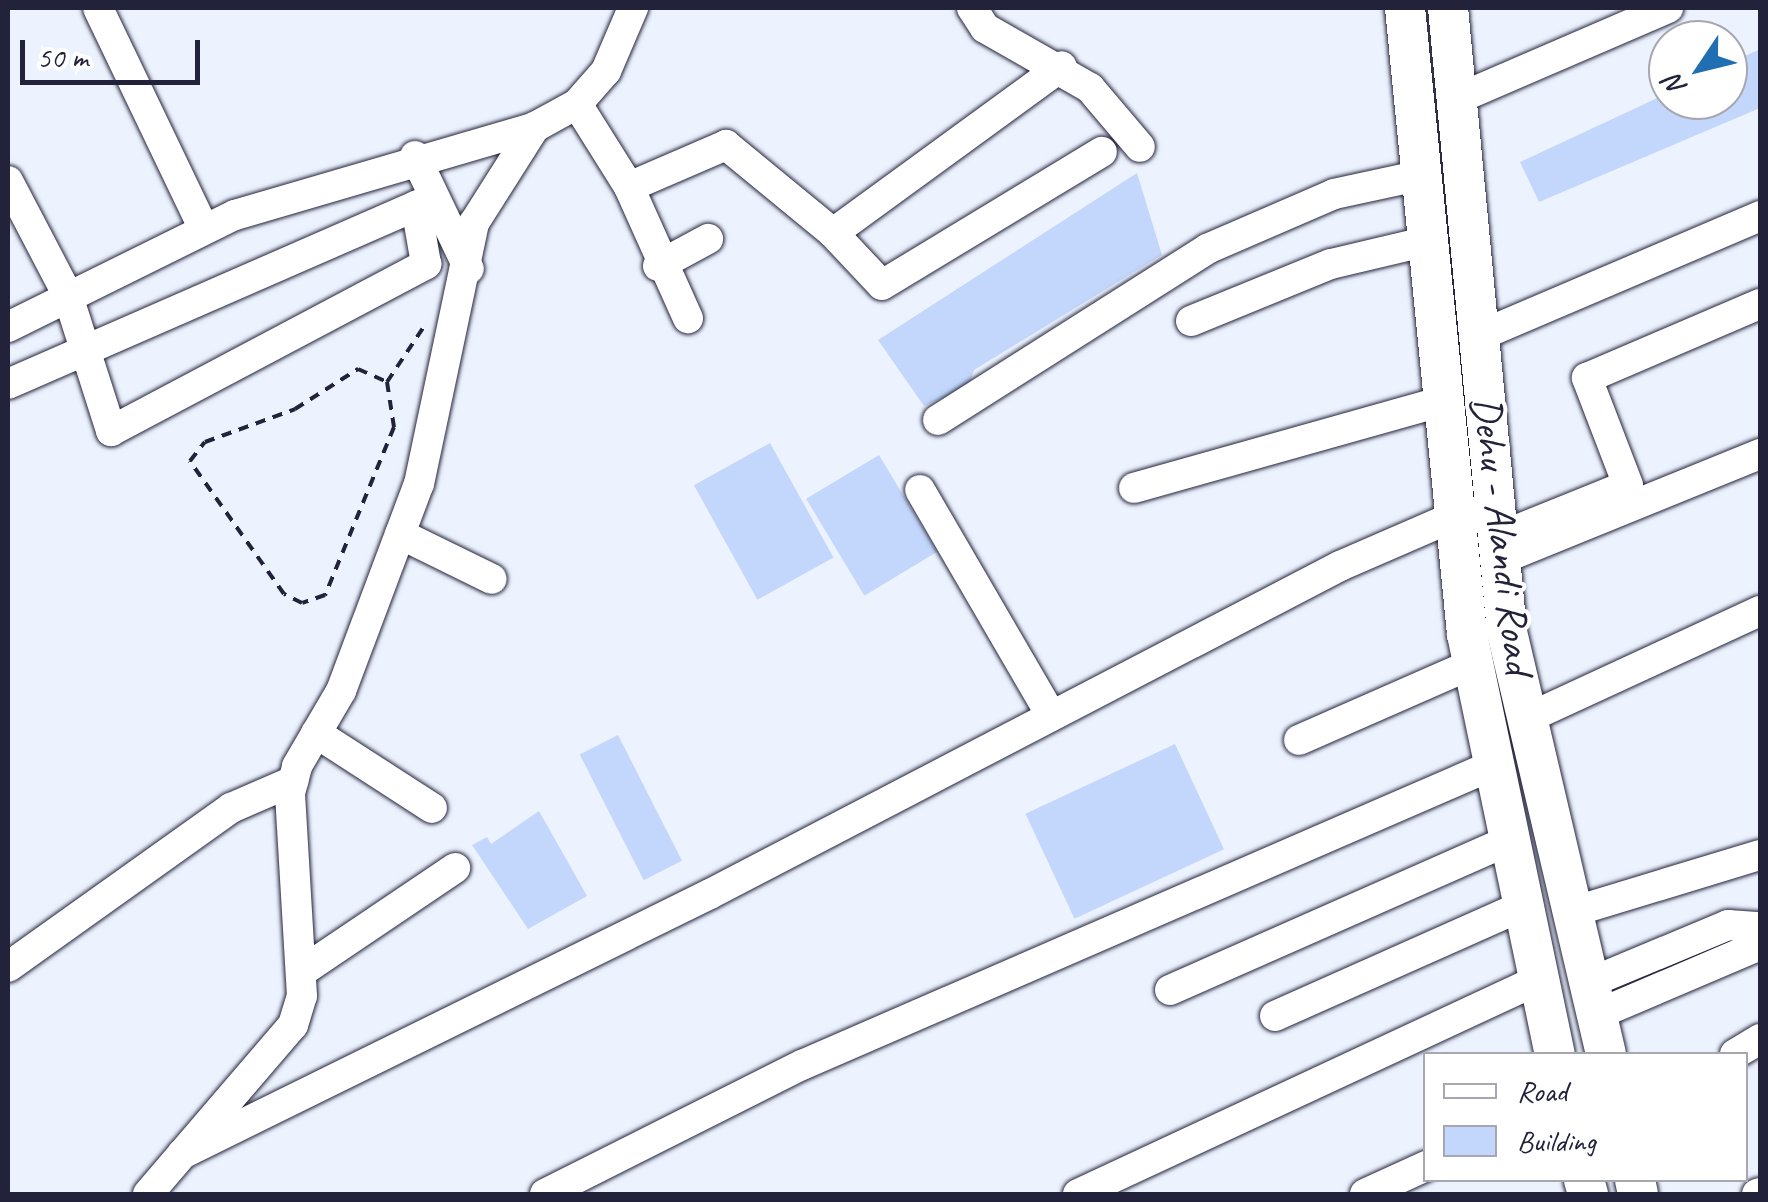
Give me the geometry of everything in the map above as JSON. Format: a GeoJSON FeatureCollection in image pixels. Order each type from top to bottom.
{"type":"FeatureCollection","features":[{"type":"Feature","properties":{"kind":"main road","name":"Dehu - Alandi Road"},"geometry":{"type":"LineString","coordinates":[[1406,8],[1454,516],[1472,664],[1555,1052]]}},
{"type":"Feature","properties":{"kind":"main road","name":"Dehu - Alandi Road"},"geometry":{"type":"LineString","coordinates":[[1449,8],[1496,536],[1528,718],[1606,1052]]}},
{"type":"Feature","properties":{"kind":"street"},"geometry":{"type":"LineString","coordinates":[[98,8],[204,228]]}},
{"type":"Feature","properties":{"kind":"street"},"geometry":{"type":"LineString","coordinates":[[8,328],[204,228],[416,156],[535,127],[577,104],[606,71],[634,8]]}},
{"type":"Feature","properties":{"kind":"street"},"geometry":{"type":"LineString","coordinates":[[972,8],[985,28],[1062,66],[1140,147]]}},
{"type":"Feature","properties":{"kind":"street"},"geometry":{"type":"LineString","coordinates":[[1457,100],[1668,8]]}},
{"type":"Feature","properties":{"kind":"street"},"geometry":{"type":"LineString","coordinates":[[833,233],[1062,66]]}},
{"type":"Feature","properties":{"kind":"street"},"geometry":{"type":"LineString","coordinates":[[577,104],[629,187],[658,266],[688,318]]}},
{"type":"Feature","properties":{"kind":"street"},"geometry":{"type":"LineString","coordinates":[[148,1194],[294,1026],[301,972],[293,781],[400,534],[469,269],[474,223],[535,127]]}},
{"type":"Feature","properties":{"kind":"street"},"geometry":{"type":"LineString","coordinates":[[629,187],[726,145],[833,233],[882,285],[1102,152]]}},
{"type":"Feature","properties":{"kind":"street"},"geometry":{"type":"LineString","coordinates":[[8,181],[68,296],[82,356],[111,431],[426,264],[424,203],[416,156]]}},
{"type":"Feature","properties":{"kind":"street"},"geometry":{"type":"LineString","coordinates":[[938,420],[1207,248],[1334,194],[1422,175]]}},
{"type":"Feature","properties":{"kind":"street"},"geometry":{"type":"LineString","coordinates":[[424,203],[469,269]]}},
{"type":"Feature","properties":{"kind":"street"},"geometry":{"type":"LineString","coordinates":[[8,384],[82,356],[424,203]]}},
{"type":"Feature","properties":{"kind":"street"},"geometry":{"type":"LineString","coordinates":[[1478,336],[1760,216]]}},
{"type":"Feature","properties":{"kind":"street"},"geometry":{"type":"LineString","coordinates":[[658,266],[708,239]]}},
{"type":"Feature","properties":{"kind":"street"},"geometry":{"type":"LineString","coordinates":[[1192,321],[1331,264],[1428,241]]}},
{"type":"Feature","properties":{"kind":"street"},"geometry":{"type":"LineString","coordinates":[[1496,536],[1628,485],[1587,378],[1760,304]]}},
{"type":"Feature","properties":{"kind":"street"},"geometry":{"type":"LineString","coordinates":[[1134,488],[1444,400]]}},
{"type":"Feature","properties":{"kind":"street"},"geometry":{"type":"LineString","coordinates":[[182,1154],[710,894],[1050,713],[1454,516],[1496,536],[1760,454]]}},
{"type":"Feature","properties":{"kind":"street"},"geometry":{"type":"LineString","coordinates":[[920,490],[1050,713]]}},
{"type":"Feature","properties":{"kind":"street"},"geometry":{"type":"LineString","coordinates":[[400,534],[492,579]]}},
{"type":"Feature","properties":{"kind":"street"},"geometry":{"type":"LineString","coordinates":[[1528,718],[1760,610]]}},
{"type":"Feature","properties":{"kind":"street"},"geometry":{"type":"LineString","coordinates":[[1299,740],[1472,664]]}},
{"type":"Feature","properties":{"kind":"street"},"geometry":{"type":"LineString","coordinates":[[316,732],[432,808]]}},
{"type":"Feature","properties":{"kind":"street"},"geometry":{"type":"LineString","coordinates":[[546,1194],[802,1065],[1491,766]]}},
{"type":"Feature","properties":{"kind":"street"},"geometry":{"type":"LineString","coordinates":[[8,967],[230,808],[293,781]]}},
{"type":"Feature","properties":{"kind":"street"},"geometry":{"type":"LineString","coordinates":[[1170,990],[1508,842]]}},
{"type":"Feature","properties":{"kind":"street"},"geometry":{"type":"LineString","coordinates":[[1572,912],[1760,855]]}},
{"type":"Feature","properties":{"kind":"street"},"geometry":{"type":"LineString","coordinates":[[301,972],[455,868]]}},
{"type":"Feature","properties":{"kind":"street"},"geometry":{"type":"LineString","coordinates":[[1274,1016],[1522,906]]}},
{"type":"Feature","properties":{"kind":"street"},"geometry":{"type":"LineString","coordinates":[[1593,999],[1728,925],[1760,927]]}},
{"type":"Feature","properties":{"kind":"street"},"geometry":{"type":"LineString","coordinates":[[1593,999],[1760,945]]}},
{"type":"Feature","properties":{"kind":"street"},"geometry":{"type":"LineString","coordinates":[[1078,1194],[1538,980]]}},
{"type":"Feature","properties":{"kind":"street"},"geometry":{"type":"LineString","coordinates":[[1738,1052],[1760,1039]]}},
{"type":"Feature","properties":{"kind":"street"},"geometry":{"type":"LineString","coordinates":[[1364,1194],[1423,1167]]}},
{"type":"Feature","properties":{"kind":"path"},"geometry":{"type":"LineString","coordinates":[[386,382],[358,368],[295,409],[194,450],[204,487],[240,523],[284,594],[302,603],[331,582],[394,427],[386,382],[436,308],[459,308]]}},
{"type":"Feature","properties":{"kind":"building"},"geometry":{"type":"Polygon","coordinates":[[[1760,49],[1760,108],[1748,113],[1748,55],[1760,49]]]}},
{"type":"Feature","properties":{"kind":"building"},"geometry":{"type":"Polygon","coordinates":[[[1648,102],[1648,120],[1732,120],[1539,202],[1520,162],[1648,102]]]}},
{"type":"Feature","properties":{"kind":"building"},"geometry":{"type":"Polygon","coordinates":[[[1137,173],[1162,255],[974,370],[969,386],[924,406],[878,340],[1137,173]]]}},
{"type":"Feature","properties":{"kind":"building"},"geometry":{"type":"Polygon","coordinates":[[[770,443],[834,558],[757,600],[694,485],[770,443]]]}},
{"type":"Feature","properties":{"kind":"building"},"geometry":{"type":"Polygon","coordinates":[[[879,455],[937,552],[864,596],[806,499],[879,455]]]}},
{"type":"Feature","properties":{"kind":"building"},"geometry":{"type":"Polygon","coordinates":[[[618,735],[682,861],[644,880],[580,755],[618,735]]]}},
{"type":"Feature","properties":{"kind":"building"},"geometry":{"type":"Polygon","coordinates":[[[1175,744],[1224,849],[1074,919],[1025,814],[1175,744]]]}},
{"type":"Feature","properties":{"kind":"building"},"geometry":{"type":"Polygon","coordinates":[[[539,811],[587,896],[528,929],[472,845],[487,837],[491,844],[539,811]]]}}]}
